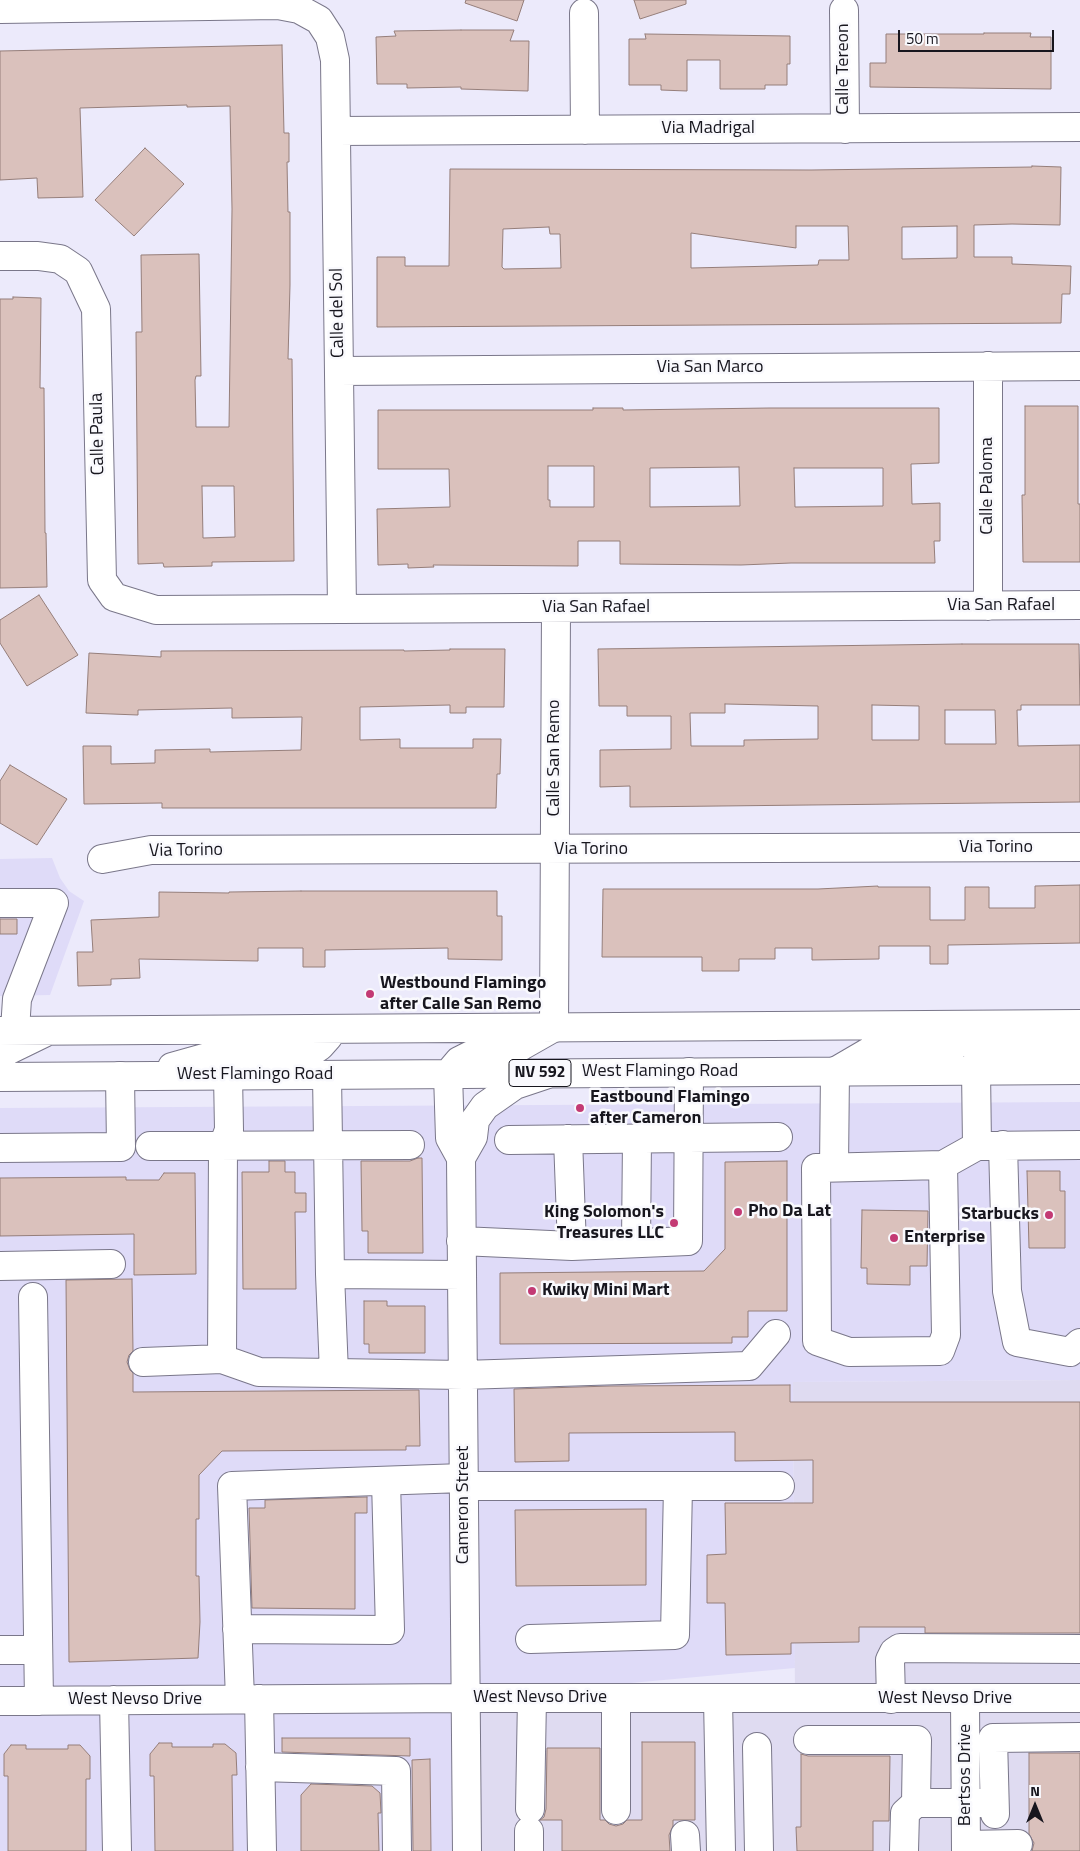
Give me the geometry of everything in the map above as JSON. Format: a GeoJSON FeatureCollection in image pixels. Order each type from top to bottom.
{"type":"FeatureCollection","features":[{"type":"Feature","properties":{"kind":"street","name":"Calle del Sol"},"geometry":{"type":"LineString","coordinates":[[0,9],[278,5],[299,9],[319,20],[330,37],[335,60],[342,610]]}},
{"type":"Feature","properties":{"kind":"street","name":"Calle Tereon"},"geometry":{"type":"LineString","coordinates":[[844,10],[845,128]]}},
{"type":"Feature","properties":{"kind":"street"},"geometry":{"type":"LineString","coordinates":[[584,13],[585,130]]}},
{"type":"Feature","properties":{"kind":"street","name":"Via Madrigal"},"geometry":{"type":"LineString","coordinates":[[336,131],[1080,127]]}},
{"type":"Feature","properties":{"kind":"street","name":"Calle Paula"},"geometry":{"type":"LineString","coordinates":[[0,256],[38,256],[60,259],[78,271],[96,309],[102,580],[114,597]]}},
{"type":"Feature","properties":{"kind":"street","name":"Calle Paloma"},"geometry":{"type":"LineString","coordinates":[[988,366],[988,606]]}},
{"type":"Feature","properties":{"kind":"street","name":"Via San Marco"},"geometry":{"type":"LineString","coordinates":[[339,371],[1080,366]]}},
{"type":"Feature","properties":{"kind":"street","name":"Via San Rafael"},"geometry":{"type":"LineString","coordinates":[[114,597],[156,610],[1080,605]]}},
{"type":"Feature","properties":{"kind":"street","name":"Calle San Remo"},"geometry":{"type":"LineString","coordinates":[[554,1028],[556,608]]}},
{"type":"Feature","properties":{"kind":"street","name":"Via Torino"},"geometry":{"type":"LineString","coordinates":[[102,859],[151,850],[1080,847]]}},
{"type":"Feature","properties":{"kind":"street"},"geometry":{"type":"LineString","coordinates":[[0,903],[54,903],[16,999],[7,1030],[1080,1024]]}},
{"type":"Feature","properties":{"kind":"street"},"geometry":{"type":"LineString","coordinates":[[834,1167],[835,1071],[872,1050],[946,1048],[960,1043],[974,1026]]}},
{"type":"Feature","properties":{"kind":"street"},"geometry":{"type":"LineString","coordinates":[[448,1074],[459,1061],[471,1055],[485,1051],[516,1050],[554,1028]]}},
{"type":"Feature","properties":{"kind":"street"},"geometry":{"type":"LineString","coordinates":[[0,1148],[121,1147],[131,1076],[222,1053],[309,1052],[320,1046],[328,1037],[331,1029]]}},
{"type":"Feature","properties":{"kind":"street"},"geometry":{"type":"LineString","coordinates":[[0,1053],[50,1030]]}},
{"type":"Feature","properties":{"kind":"street"},"geometry":{"type":"LineString","coordinates":[[1080,1043],[1010,1045],[985,1048],[979,1053],[976,1070],[990,1145],[1007,1291],[1018,1342],[1070,1352],[1080,1343]]}},
{"type":"Feature","properties":{"kind":"street","name":"West Flamingo Road"},"geometry":{"type":"LineString","coordinates":[[0,1077],[1080,1070]]}},
{"type":"Feature","properties":{"kind":"street"},"geometry":{"type":"LineString","coordinates":[[461,1241],[572,1246],[688,1241],[689,1072]]}},
{"type":"Feature","properties":{"kind":"street"},"geometry":{"type":"LineString","coordinates":[[460,1158],[473,1137],[476,1120],[485,1106],[515,1085],[552,1073]]}},
{"type":"Feature","properties":{"kind":"street","name":"Cameron Street"},"geometry":{"type":"LineString","coordinates":[[448,1074],[450,1138],[460,1158],[467,1851]]}},
{"type":"Feature","properties":{"kind":"street"},"geometry":{"type":"LineString","coordinates":[[327,1075],[330,1274],[334,1372]]}},
{"type":"Feature","properties":{"kind":"street"},"geometry":{"type":"LineString","coordinates":[[222,1359],[224,1146],[229,1130],[228,1076]]}},
{"type":"Feature","properties":{"kind":"street"},"geometry":{"type":"LineString","coordinates":[[509,1140],[778,1137]]}},
{"type":"Feature","properties":{"kind":"street"},"geometry":{"type":"LineString","coordinates":[[636,1243],[637,1138]]}},
{"type":"Feature","properties":{"kind":"street"},"geometry":{"type":"LineString","coordinates":[[568,1139],[572,1246]]}},
{"type":"Feature","properties":{"kind":"street"},"geometry":{"type":"LineString","coordinates":[[150,1146],[410,1145]]}},
{"type":"Feature","properties":{"kind":"street"},"geometry":{"type":"LineString","coordinates":[[943,1165],[946,1335],[940,1351],[849,1352],[817,1341],[816,1168],[943,1165],[990,1145],[1080,1145]]}},
{"type":"Feature","properties":{"kind":"street"},"geometry":{"type":"LineString","coordinates":[[0,1266],[111,1264]]}},
{"type":"Feature","properties":{"kind":"street"},"geometry":{"type":"LineString","coordinates":[[330,1274],[462,1275]]}},
{"type":"Feature","properties":{"kind":"street"},"geometry":{"type":"LineString","coordinates":[[33,1297],[39,1701]]}},
{"type":"Feature","properties":{"kind":"street"},"geometry":{"type":"LineString","coordinates":[[143,1362],[222,1359],[259,1372],[462,1375],[749,1366],[776,1334]]}},
{"type":"Feature","properties":{"kind":"street"},"geometry":{"type":"LineString","coordinates":[[237,1629],[390,1630],[386,1481]]}},
{"type":"Feature","properties":{"kind":"street"},"geometry":{"type":"LineString","coordinates":[[262,1851],[260,1767],[237,1629],[232,1486],[386,1481],[780,1486]]}},
{"type":"Feature","properties":{"kind":"street"},"geometry":{"type":"LineString","coordinates":[[530,1639],[675,1635],[678,1486]]}},
{"type":"Feature","properties":{"kind":"street"},"geometry":{"type":"LineString","coordinates":[[891,1699],[890,1660],[894,1652],[900,1648],[1080,1649]]}},
{"type":"Feature","properties":{"kind":"street"},"geometry":{"type":"LineString","coordinates":[[0,1650],[38,1650]]}},
{"type":"Feature","properties":{"kind":"street","name":"West Nevso Drive"},"geometry":{"type":"LineString","coordinates":[[0,1701],[465,1698],[1080,1698]]}},
{"type":"Feature","properties":{"kind":"street"},"geometry":{"type":"LineString","coordinates":[[529,1830],[532,1698]]}},
{"type":"Feature","properties":{"kind":"street"},"geometry":{"type":"LineString","coordinates":[[616,1698],[616,1810]]}},
{"type":"Feature","properties":{"kind":"street"},"geometry":{"type":"LineString","coordinates":[[718,1699],[721,1851]]}},
{"type":"Feature","properties":{"kind":"street","name":"Bertsos Drive"},"geometry":{"type":"LineString","coordinates":[[965,1699],[966,1848]]}},
{"type":"Feature","properties":{"kind":"street"},"geometry":{"type":"LineString","coordinates":[[114,1700],[117,1851]]}},
{"type":"Feature","properties":{"kind":"street"},"geometry":{"type":"LineString","coordinates":[[904,1851],[905,1813],[916,1804],[966,1803],[995,1808],[993,1738],[1080,1736]]}},
{"type":"Feature","properties":{"kind":"street"},"geometry":{"type":"LineString","coordinates":[[808,1740],[917,1740],[916,1804]]}},
{"type":"Feature","properties":{"kind":"street"},"geometry":{"type":"LineString","coordinates":[[757,1747],[759,1851]]}},
{"type":"Feature","properties":{"kind":"street"},"geometry":{"type":"LineString","coordinates":[[260,1767],[396,1770],[397,1851]]}},
{"type":"Feature","properties":{"kind":"street"},"geometry":{"type":"LineString","coordinates":[[966,1848],[1018,1844]]}},
{"type":"Feature","properties":{"kind":"shaded area"},"geometry":{"type":"Polygon","coordinates":[[[52,858],[60,878],[69,891],[84,901],[50,995],[0,996],[0,859],[52,858]]]}},
{"type":"Feature","properties":{"kind":"shaded area"},"geometry":{"type":"Polygon","coordinates":[[[1080,1102],[1080,1380],[793,1382],[795,1668],[466,1698],[467,1851],[0,1851],[0,1108],[1080,1102]]]}},
{"type":"Feature","properties":{"kind":"shaded area"},"geometry":{"type":"Polygon","coordinates":[[[1080,1380],[1080,1851],[467,1851],[465,1698],[795,1699],[793,1382],[1080,1380]]]}},
{"type":"Feature","properties":{"kind":"building"},"geometry":{"type":"Polygon","coordinates":[[[466,0],[524,0],[517,21],[465,3],[466,0]]]}},
{"type":"Feature","properties":{"kind":"building"},"geometry":{"type":"Polygon","coordinates":[[[634,0],[686,0],[686,4],[640,19],[634,0]]]}},
{"type":"Feature","properties":{"kind":"building"},"geometry":{"type":"Polygon","coordinates":[[[514,30],[510,41],[529,41],[528,91],[461,89],[461,87],[407,88],[407,84],[377,84],[376,37],[396,36],[394,31],[514,30]]]}},
{"type":"Feature","properties":{"kind":"building"},"geometry":{"type":"Polygon","coordinates":[[[1031,33],[1030,37],[1051,37],[1051,89],[870,87],[870,63],[886,63],[886,34],[1031,33]]]}},
{"type":"Feature","properties":{"kind":"building"},"geometry":{"type":"Polygon","coordinates":[[[645,34],[790,36],[790,64],[787,64],[787,85],[765,85],[765,89],[720,89],[720,60],[687,60],[687,91],[661,90],[661,85],[629,85],[629,39],[646,39],[645,34]]]}},
{"type":"Feature","properties":{"kind":"building"},"geometry":{"type":"Polygon","coordinates":[[[282,45],[284,133],[289,133],[289,162],[287,162],[288,212],[290,212],[288,359],[292,359],[294,561],[212,562],[212,566],[164,567],[163,563],[138,564],[136,332],[142,332],[141,255],[199,254],[201,376],[196,376],[195,380],[196,427],[229,427],[232,209],[230,106],[187,107],[187,105],[80,108],[83,197],[38,198],[37,178],[0,180],[0,51],[282,45]],[[202,486],[203,538],[235,537],[234,486],[202,486]]]}},
{"type":"Feature","properties":{"kind":"building"},"geometry":{"type":"Polygon","coordinates":[[[145,148],[184,184],[134,236],[95,200],[145,148]]]}},
{"type":"Feature","properties":{"kind":"building"},"geometry":{"type":"Polygon","coordinates":[[[1061,167],[1060,225],[974,225],[974,257],[1012,257],[1012,264],[1071,266],[1070,294],[1062,294],[1061,323],[377,327],[377,257],[405,257],[405,266],[449,266],[450,169],[811,170],[1061,167]],[[796,226],[796,248],[691,233],[691,268],[818,265],[819,260],[849,260],[848,226],[796,226]],[[957,226],[902,227],[902,259],[957,258],[957,226]],[[549,227],[503,229],[502,267],[504,269],[561,268],[560,234],[550,234],[549,227]]]}},
{"type":"Feature","properties":{"kind":"building"},"geometry":{"type":"Polygon","coordinates":[[[13,297],[41,298],[40,388],[44,388],[47,587],[0,588],[0,299],[13,299],[13,297]]]}},
{"type":"Feature","properties":{"kind":"building"},"geometry":{"type":"Polygon","coordinates":[[[1025,406],[1078,406],[1080,562],[1023,562],[1022,495],[1025,495],[1025,406]]]}},
{"type":"Feature","properties":{"kind":"building"},"geometry":{"type":"Polygon","coordinates":[[[593,408],[623,408],[623,410],[939,408],[939,463],[911,464],[912,504],[940,503],[940,541],[934,541],[935,563],[620,564],[620,541],[578,541],[578,566],[433,565],[434,567],[408,568],[408,564],[378,565],[377,509],[450,507],[449,469],[378,469],[378,410],[593,410],[593,408]],[[548,466],[548,500],[550,500],[550,507],[594,507],[594,466],[548,466]],[[739,467],[650,468],[650,507],[740,506],[739,467]],[[794,468],[795,507],[883,506],[883,468],[794,468]]]}},
{"type":"Feature","properties":{"kind":"building"},"geometry":{"type":"Polygon","coordinates":[[[39,595],[78,655],[27,686],[0,643],[0,620],[39,595]]]}},
{"type":"Feature","properties":{"kind":"building"},"geometry":{"type":"Polygon","coordinates":[[[1079,644],[1080,705],[1021,705],[1021,710],[1017,710],[1018,746],[1080,745],[1080,802],[630,807],[630,786],[600,787],[600,750],[671,749],[671,716],[627,716],[627,706],[599,706],[598,649],[1079,644]],[[725,704],[725,713],[690,713],[691,746],[744,746],[744,740],[818,739],[818,706],[725,704]],[[872,705],[872,740],[919,740],[919,706],[872,705]],[[945,710],[945,744],[996,744],[995,710],[945,710]]]}},
{"type":"Feature","properties":{"kind":"building"},"geometry":{"type":"Polygon","coordinates":[[[505,649],[504,707],[466,707],[466,713],[450,713],[450,705],[360,707],[360,740],[400,739],[400,748],[473,748],[473,739],[501,739],[500,774],[497,774],[496,808],[162,808],[162,803],[84,804],[83,746],[111,746],[111,764],[155,763],[155,750],[210,749],[210,752],[301,750],[302,717],[232,718],[232,708],[138,710],[138,715],[86,713],[89,653],[161,657],[161,651],[404,651],[505,649]]]}},
{"type":"Feature","properties":{"kind":"building"},"geometry":{"type":"Polygon","coordinates":[[[10,765],[67,799],[37,845],[0,823],[0,781],[10,765]]]}},
{"type":"Feature","properties":{"kind":"building"},"geometry":{"type":"Polygon","coordinates":[[[1080,885],[1080,943],[948,945],[948,964],[930,964],[930,946],[879,946],[879,959],[812,960],[812,948],[775,948],[775,959],[739,959],[739,971],[702,971],[702,957],[602,957],[603,889],[930,887],[930,920],[965,920],[965,887],[989,887],[989,908],[1035,908],[1035,886],[1080,885]]]}},
{"type":"Feature","properties":{"kind":"building"},"geometry":{"type":"Polygon","coordinates":[[[497,891],[497,916],[502,916],[502,960],[448,959],[448,948],[325,950],[325,967],[303,967],[303,948],[258,948],[258,961],[139,959],[140,978],[111,979],[111,985],[78,986],[77,952],[93,952],[91,920],[159,917],[159,892],[497,891]]]}},
{"type":"Feature","properties":{"kind":"building"},"geometry":{"type":"Polygon","coordinates":[[[0,919],[17,919],[17,934],[0,934],[0,919]]]}},
{"type":"Feature","properties":{"kind":"building"},"geometry":{"type":"Polygon","coordinates":[[[422,1158],[423,1253],[368,1253],[368,1231],[362,1231],[361,1161],[410,1161],[422,1158]]]}},
{"type":"Feature","properties":{"kind":"building"},"geometry":{"type":"Polygon","coordinates":[[[269,1161],[285,1161],[285,1172],[295,1172],[295,1193],[306,1193],[306,1212],[295,1212],[296,1289],[243,1289],[242,1172],[269,1172],[269,1161]]]}},
{"type":"Feature","properties":{"kind":"building"},"geometry":{"type":"Polygon","coordinates":[[[787,1161],[787,1311],[748,1311],[748,1337],[732,1337],[732,1343],[500,1344],[500,1273],[704,1271],[725,1249],[725,1162],[787,1161]]]}},
{"type":"Feature","properties":{"kind":"building","name":"Starbucks"},"geometry":{"type":"Polygon","coordinates":[[[1027,1171],[1060,1171],[1060,1191],[1065,1191],[1065,1248],[1029,1248],[1027,1171]]]}},
{"type":"Feature","properties":{"kind":"building"},"geometry":{"type":"Polygon","coordinates":[[[164,1173],[195,1173],[196,1274],[134,1275],[134,1234],[0,1236],[0,1178],[126,1177],[126,1180],[159,1180],[164,1173]]]}},
{"type":"Feature","properties":{"kind":"building","name":"Enterprise"},"geometry":{"type":"Polygon","coordinates":[[[862,1210],[928,1211],[927,1266],[910,1266],[910,1285],[867,1284],[867,1268],[861,1268],[862,1210]]]}},
{"type":"Feature","properties":{"kind":"building"},"geometry":{"type":"Polygon","coordinates":[[[132,1279],[133,1351],[129,1355],[127,1362],[133,1373],[133,1392],[419,1390],[420,1446],[406,1446],[406,1450],[222,1451],[199,1475],[199,1519],[196,1519],[196,1576],[199,1576],[200,1622],[198,1658],[69,1662],[66,1280],[132,1279]]]}},
{"type":"Feature","properties":{"kind":"building"},"geometry":{"type":"Polygon","coordinates":[[[364,1301],[387,1301],[387,1306],[425,1306],[425,1353],[369,1353],[369,1344],[364,1344],[364,1301]]]}},
{"type":"Feature","properties":{"kind":"building"},"geometry":{"type":"Polygon","coordinates":[[[790,1385],[790,1402],[1080,1402],[1080,1633],[925,1633],[925,1627],[859,1627],[859,1642],[791,1643],[791,1654],[726,1655],[725,1603],[707,1603],[707,1555],[726,1554],[725,1503],[813,1503],[813,1460],[735,1461],[735,1432],[569,1433],[569,1461],[515,1462],[514,1389],[610,1386],[790,1385]]]}},
{"type":"Feature","properties":{"kind":"building"},"geometry":{"type":"Polygon","coordinates":[[[367,1497],[367,1513],[355,1513],[355,1609],[252,1608],[249,1508],[265,1508],[265,1500],[367,1497]]]}},
{"type":"Feature","properties":{"kind":"building"},"geometry":{"type":"Polygon","coordinates":[[[646,1509],[646,1585],[516,1586],[515,1510],[646,1509]]]}},
{"type":"Feature","properties":{"kind":"building"},"geometry":{"type":"Polygon","coordinates":[[[282,1738],[410,1738],[410,1756],[282,1752],[282,1738]]]}},
{"type":"Feature","properties":{"kind":"building"},"geometry":{"type":"Polygon","coordinates":[[[642,1742],[695,1742],[695,1820],[673,1820],[673,1826],[669,1835],[670,1851],[562,1851],[562,1820],[540,1820],[544,1817],[546,1809],[547,1748],[600,1748],[600,1820],[605,1820],[609,1824],[616,1826],[623,1824],[627,1820],[642,1820],[642,1742]]]}},
{"type":"Feature","properties":{"kind":"building"},"geometry":{"type":"Polygon","coordinates":[[[159,1743],[172,1743],[172,1747],[213,1747],[213,1744],[225,1744],[236,1753],[237,1775],[232,1775],[233,1851],[155,1851],[154,1776],[150,1776],[150,1754],[159,1743]]]}},
{"type":"Feature","properties":{"kind":"building"},"geometry":{"type":"Polygon","coordinates":[[[11,1745],[26,1745],[26,1749],[68,1749],[68,1745],[80,1745],[90,1756],[90,1779],[86,1779],[86,1851],[8,1851],[8,1776],[4,1776],[4,1754],[11,1745]]]}},
{"type":"Feature","properties":{"kind":"building"},"geometry":{"type":"Polygon","coordinates":[[[1029,1753],[1080,1753],[1080,1851],[1032,1851],[1034,1843],[1029,1834],[1029,1753]]]}},
{"type":"Feature","properties":{"kind":"building"},"geometry":{"type":"Polygon","coordinates":[[[801,1754],[808,1756],[890,1756],[889,1821],[873,1821],[873,1851],[797,1851],[796,1827],[801,1827],[801,1754]]]}},
{"type":"Feature","properties":{"kind":"building"},"geometry":{"type":"Polygon","coordinates":[[[430,1759],[431,1851],[413,1851],[412,1760],[430,1759]]]}},
{"type":"Feature","properties":{"kind":"building"},"geometry":{"type":"Polygon","coordinates":[[[311,1784],[372,1786],[380,1793],[381,1813],[378,1813],[379,1851],[301,1851],[301,1795],[311,1784]]]}},
{"type":"Feature","properties":{"kind":"place","name":"Westbound Flamingo after Calle San Remo"},"geometry":{"type":"Point","coordinates":[370,994]}},
{"type":"Feature","properties":{"kind":"place","name":"Eastbound Flamingo after Cameron"},"geometry":{"type":"Point","coordinates":[580,1108]}},
{"type":"Feature","properties":{"kind":"place","name":"Pho Da Lat"},"geometry":{"type":"Point","coordinates":[738,1212]}},
{"type":"Feature","properties":{"kind":"place","name":"Starbucks"},"geometry":{"type":"Point","coordinates":[1049,1215]}},
{"type":"Feature","properties":{"kind":"place","name":"King Solomon's Treasures LLC"},"geometry":{"type":"Point","coordinates":[674,1223]}},
{"type":"Feature","properties":{"kind":"place","name":"Enterprise"},"geometry":{"type":"Point","coordinates":[894,1238]}},
{"type":"Feature","properties":{"kind":"place","name":"Kwiky Mini Mart"},"geometry":{"type":"Point","coordinates":[532,1291]}}]}
